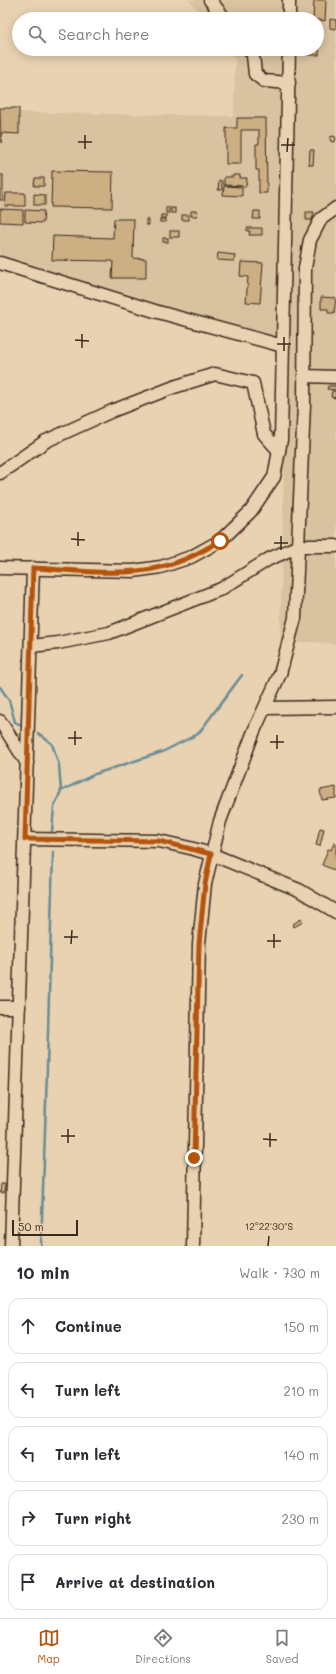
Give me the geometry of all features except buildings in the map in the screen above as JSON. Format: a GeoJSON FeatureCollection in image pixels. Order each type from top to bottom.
{"type":"FeatureCollection","features":[{"type":"Feature","properties":{"kind":"street"},"geometry":{"type":"LineString","coordinates":[[210,0],[219,12]]}},
{"type":"Feature","properties":{"kind":"street"},"geometry":{"type":"LineString","coordinates":[[289,0],[289,12]]}},
{"type":"Feature","properties":{"kind":"street"},"geometry":{"type":"LineString","coordinates":[[253,56],[255,74],[264,81],[288,83]]}},
{"type":"Feature","properties":{"kind":"street"},"geometry":{"type":"LineString","coordinates":[[0,568],[133,571],[161,567],[191,557],[220,541],[251,511],[274,477],[281,440],[289,56]]}},
{"type":"Feature","properties":{"kind":"street"},"geometry":{"type":"LineString","coordinates":[[193,1246],[199,944],[205,884],[220,821],[254,731],[266,708],[280,674],[295,618],[299,546],[304,376],[305,268],[310,240],[321,219],[336,208]]}},
{"type":"Feature","properties":{"kind":"street"},"geometry":{"type":"LineString","coordinates":[[0,263],[158,312],[283,346]]}},
{"type":"Feature","properties":{"kind":"street"},"geometry":{"type":"LineString","coordinates":[[0,473],[46,441],[112,411],[174,387],[214,374],[253,383],[264,434],[279,451]]}},
{"type":"Feature","properties":{"kind":"street"},"geometry":{"type":"LineString","coordinates":[[304,376],[336,377]]}},
{"type":"Feature","properties":{"kind":"street"},"geometry":{"type":"LineString","coordinates":[[31,646],[58,643],[110,633],[221,589],[269,559],[299,546],[336,546]]}},
{"type":"Feature","properties":{"kind":"street"},"geometry":{"type":"LineString","coordinates":[[11,1246],[33,568]]}},
{"type":"Feature","properties":{"kind":"street"},"geometry":{"type":"LineString","coordinates":[[266,708],[336,707]]}},
{"type":"Feature","properties":{"kind":"street"},"geometry":{"type":"LineString","coordinates":[[0,721],[27,763]]}},
{"type":"Feature","properties":{"kind":"street"},"geometry":{"type":"LineString","coordinates":[[25,839],[159,841],[211,854],[299,890],[336,912]]}},
{"type":"Feature","properties":{"kind":"street"},"geometry":{"type":"LineString","coordinates":[[0,1007],[19,1007]]}},
{"type":"Feature","properties":{"kind":"shaded area"},"geometry":{"type":"Polygon","coordinates":[[[189,0],[336,0],[336,644],[309,642],[280,645],[284,469],[290,343],[242,338],[0,261],[0,112],[234,116],[235,60],[232,56],[324,56],[324,12],[198,12],[189,0]]]}},
{"type":"Feature","properties":{"kind":"waterway"},"geometry":{"type":"LineString","coordinates":[[52,831],[54,807],[61,791],[95,774],[162,752],[198,734],[242,675]]}},
{"type":"Feature","properties":{"kind":"waterway"},"geometry":{"type":"LineString","coordinates":[[0,687],[9,700],[15,722],[21,725]]}},
{"type":"Feature","properties":{"kind":"waterway"},"geometry":{"type":"LineString","coordinates":[[38,733],[52,744],[59,765],[61,791]]}},
{"type":"Feature","properties":{"kind":"waterway"},"geometry":{"type":"LineString","coordinates":[[41,1246],[53,852]]}},
{"type":"Feature","properties":{"kind":"route"},"geometry":{"type":"LineString","coordinates":[[194,1158],[199,944],[205,884],[211,854],[159,841],[25,839],[33,568],[133,571],[161,567],[191,557],[220,541]]}}]}
